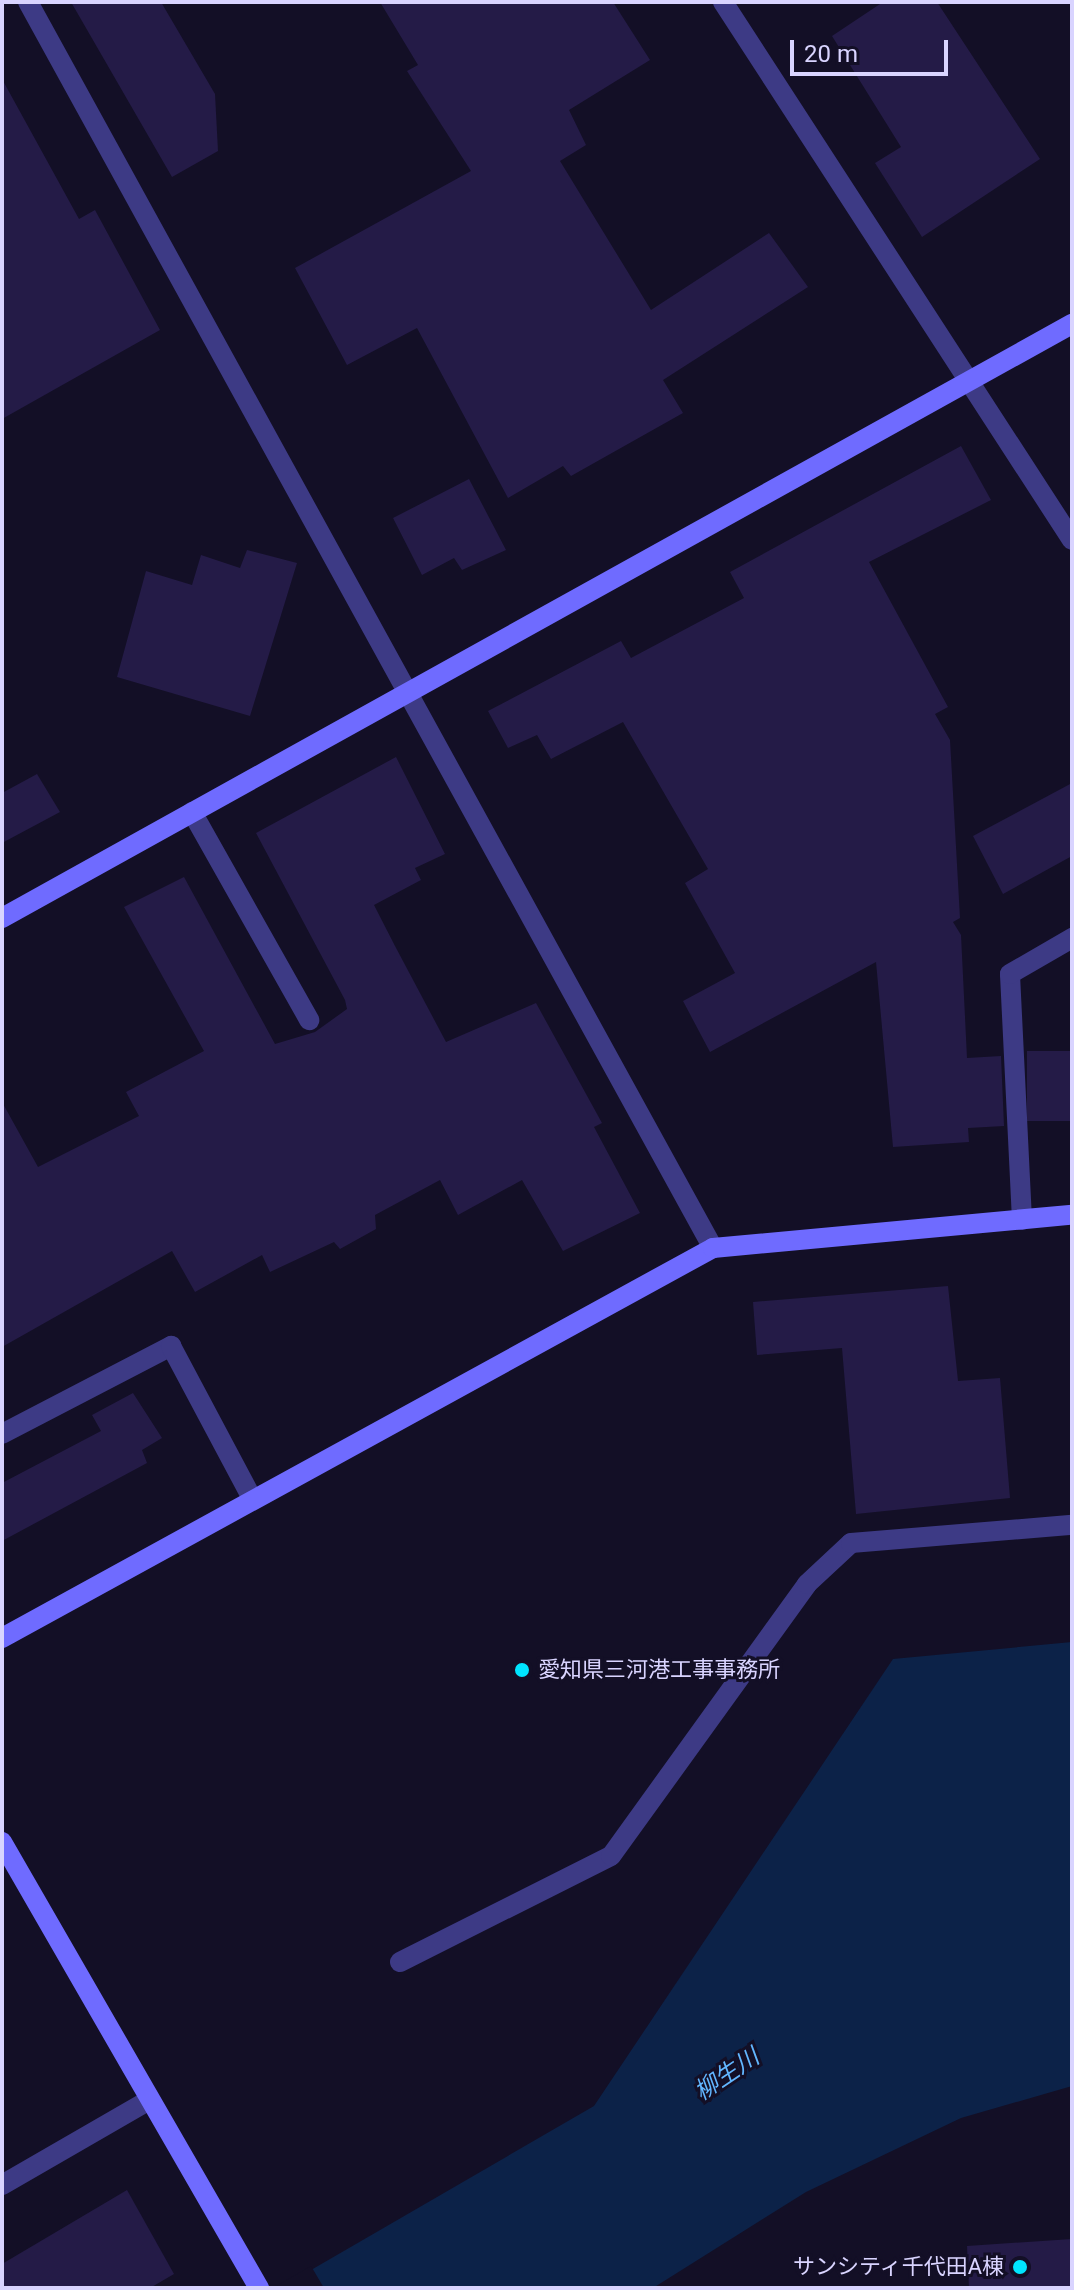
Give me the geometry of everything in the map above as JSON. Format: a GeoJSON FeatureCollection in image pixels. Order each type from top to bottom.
{"type":"FeatureCollection","features":[{"type":"Feature","properties":{"kind":"street"},"geometry":{"type":"LineString","coordinates":[[28,2],[411,688],[713,1248]]}},
{"type":"Feature","properties":{"kind":"street"},"geometry":{"type":"LineString","coordinates":[[723,2],[1072,540]]}},
{"type":"Feature","properties":{"kind":"street"},"geometry":{"type":"LineString","coordinates":[[2,918],[411,688],[1072,324]]}},
{"type":"Feature","properties":{"kind":"street"},"geometry":{"type":"LineString","coordinates":[[192,812],[309,1020]]}},
{"type":"Feature","properties":{"kind":"street"},"geometry":{"type":"LineString","coordinates":[[1022,1220],[1010,974],[1072,938]]}},
{"type":"Feature","properties":{"kind":"street"},"geometry":{"type":"LineString","coordinates":[[2,1638],[713,1248],[1072,1215]]}},
{"type":"Feature","properties":{"kind":"street"},"geometry":{"type":"LineString","coordinates":[[2,1434],[171,1346],[253,1500]]}},
{"type":"Feature","properties":{"kind":"street"},"geometry":{"type":"LineString","coordinates":[[400,1962],[611,1856],[807,1584],[851,1543],[1072,1525]]}},
{"type":"Feature","properties":{"kind":"street"},"geometry":{"type":"LineString","coordinates":[[2,1842],[146,2102],[259,2288]]}},
{"type":"Feature","properties":{"kind":"street"},"geometry":{"type":"LineString","coordinates":[[2,2185],[146,2102]]}},
{"type":"Feature","properties":{"kind":"water","name":"柳生川"},"geometry":{"type":"Polygon","coordinates":[[[1072,1642],[1072,2086],[961,2118],[806,2192],[653,2288],[280,2288],[594,2106],[893,1659],[1072,1642]]]}},
{"type":"Feature","properties":{"kind":"pier"},"geometry":{"type":"Polygon","coordinates":[[[311,2266],[324,2288],[276,2288],[278,2285],[311,2266]]]}},
{"type":"Feature","properties":{"kind":"building"},"geometry":{"type":"Polygon","coordinates":[[[71,2],[161,2],[215,94],[218,151],[172,177],[71,2]]]}},
{"type":"Feature","properties":{"kind":"building"},"geometry":{"type":"Polygon","coordinates":[[[380,2],[613,2],[650,60],[569,110],[586,145],[560,161],[651,310],[769,233],[808,287],[663,380],[683,413],[571,476],[563,466],[508,498],[417,328],[347,365],[295,268],[471,171],[407,71],[418,65],[380,2]]]}},
{"type":"Feature","properties":{"kind":"building"},"geometry":{"type":"Polygon","coordinates":[[[883,2],[937,2],[1040,159],[922,237],[875,163],[901,147],[832,36],[883,2]]]}},
{"type":"Feature","properties":{"kind":"building"},"geometry":{"type":"Polygon","coordinates":[[[2,79],[79,219],[95,210],[160,330],[2,419],[2,79]]]}},
{"type":"Feature","properties":{"kind":"building"},"geometry":{"type":"Polygon","coordinates":[[[961,446],[991,500],[869,562],[948,707],[935,714],[950,740],[960,918],[953,922],[961,935],[967,1058],[1001,1056],[1004,1126],[968,1128],[969,1142],[893,1147],[876,962],[710,1052],[683,1001],[735,973],[685,883],[708,869],[623,722],[551,759],[537,735],[508,748],[488,711],[621,641],[631,658],[744,598],[730,572],[961,446]]]}},
{"type":"Feature","properties":{"kind":"building"},"geometry":{"type":"Polygon","coordinates":[[[469,479],[506,550],[462,570],[454,558],[422,575],[393,518],[469,479]]]}},
{"type":"Feature","properties":{"kind":"building"},"geometry":{"type":"Polygon","coordinates":[[[247,550],[297,563],[250,716],[117,677],[146,571],[192,585],[201,555],[240,568],[247,550]]]}},
{"type":"Feature","properties":{"kind":"building"},"geometry":{"type":"Polygon","coordinates":[[[396,757],[445,854],[415,868],[421,880],[374,905],[446,1042],[536,1003],[602,1123],[594,1127],[640,1213],[563,1251],[522,1180],[458,1215],[440,1180],[375,1215],[376,1229],[340,1249],[334,1242],[270,1272],[262,1255],[195,1292],[172,1251],[2,1347],[2,1102],[38,1167],[139,1116],[126,1092],[204,1051],[124,907],[184,877],[275,1044],[315,1032],[347,1009],[345,1000],[256,833],[396,757]]]}},
{"type":"Feature","properties":{"kind":"building"},"geometry":{"type":"Polygon","coordinates":[[[37,774],[60,812],[2,843],[2,793],[37,774]]]}},
{"type":"Feature","properties":{"kind":"building"},"geometry":{"type":"Polygon","coordinates":[[[1072,783],[1072,856],[1003,894],[973,836],[1072,783]]]}},
{"type":"Feature","properties":{"kind":"building"},"geometry":{"type":"Polygon","coordinates":[[[1027,1051],[1072,1051],[1072,1121],[1027,1121],[1027,1051]]]}},
{"type":"Feature","properties":{"kind":"building"},"geometry":{"type":"Polygon","coordinates":[[[948,1286],[958,1381],[1000,1378],[1010,1498],[856,1514],[842,1348],[757,1355],[753,1302],[948,1286]]]}},
{"type":"Feature","properties":{"kind":"building"},"geometry":{"type":"Polygon","coordinates":[[[133,1393],[162,1438],[142,1450],[147,1463],[2,1541],[2,1483],[101,1431],[92,1415],[133,1393]]]}},
{"type":"Feature","properties":{"kind":"building"},"geometry":{"type":"Polygon","coordinates":[[[127,2190],[174,2274],[150,2288],[2,2288],[2,2264],[127,2190]]]}},
{"type":"Feature","properties":{"kind":"building","name":"サンシティ千代田A棟"},"geometry":{"type":"Polygon","coordinates":[[[1072,2239],[1072,2288],[969,2288],[967,2246],[1072,2239]]]}},
{"type":"Feature","properties":{"kind":"place","name":"愛知県三河港工事事務所"},"geometry":{"type":"Point","coordinates":[522,1670]}},
{"type":"Feature","properties":{"kind":"place","name":"サンシティ千代田A棟"},"geometry":{"type":"Point","coordinates":[1020,2267]}}]}
